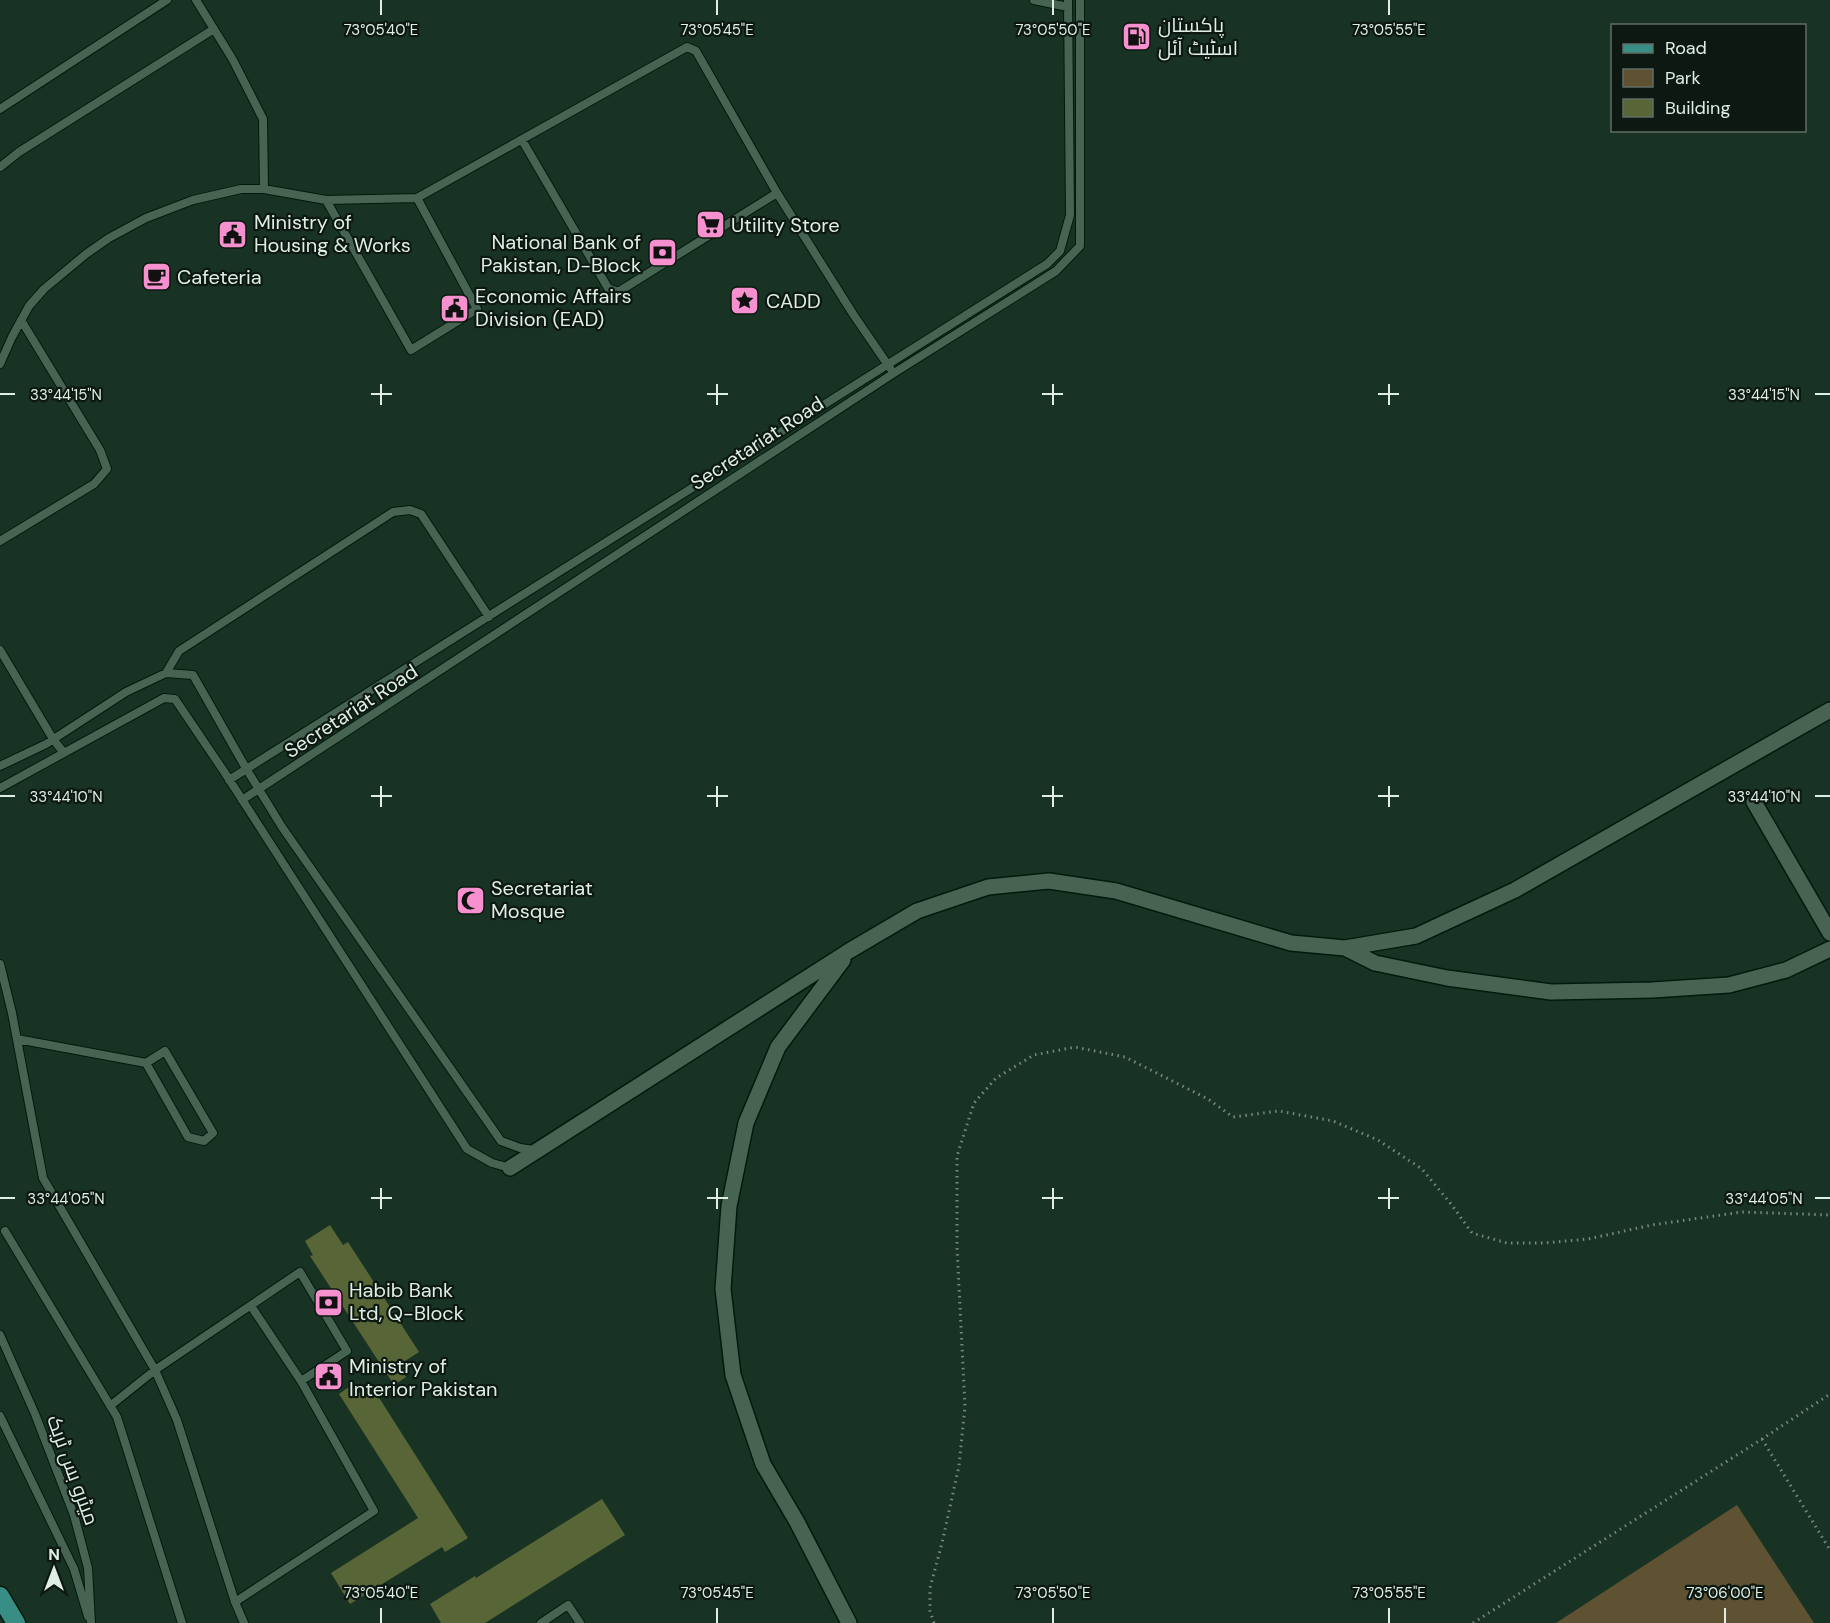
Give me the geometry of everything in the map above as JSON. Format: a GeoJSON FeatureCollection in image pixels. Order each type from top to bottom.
{"type":"FeatureCollection","features":[{"type":"Feature","properties":{"kind":"main road"},"geometry":{"type":"LineString","coordinates":[[0,1596],[16,1623]]}},
{"type":"Feature","properties":{"kind":"street"},"geometry":{"type":"LineString","coordinates":[[510,1168],[849,951],[917,911],[988,887],[1049,881],[1116,891],[1291,944],[1345,948],[1416,936],[1515,890],[1830,710]]}},
{"type":"Feature","properties":{"kind":"street"},"geometry":{"type":"LineString","coordinates":[[1754,802],[1830,933]]}},
{"type":"Feature","properties":{"kind":"street"},"geometry":{"type":"LineString","coordinates":[[1345,948],[1375,963],[1447,978],[1551,992],[1729,986],[1785,970],[1830,949]]}},
{"type":"Feature","properties":{"kind":"street"},"geometry":{"type":"LineString","coordinates":[[849,951],[778,1047],[746,1123],[729,1206],[723,1288],[734,1374],[764,1464],[849,1623]]}},
{"type":"Feature","properties":{"kind":"lane"},"geometry":{"type":"LineString","coordinates":[[0,109],[167,0]]}},
{"type":"Feature","properties":{"kind":"lane"},"geometry":{"type":"LineString","coordinates":[[196,0],[233,60],[263,119],[264,189]]}},
{"type":"Feature","properties":{"kind":"lane"},"geometry":{"type":"LineString","coordinates":[[1034,0],[1068,4]]}},
{"type":"Feature","properties":{"kind":"lane","name":"Secretariat Road"},"geometry":{"type":"LineString","coordinates":[[242,801],[894,373],[1056,271],[1080,246],[1080,0]]}},
{"type":"Feature","properties":{"kind":"lane","name":"Secretariat Road"},"geometry":{"type":"LineString","coordinates":[[229,780],[1047,264],[1060,251],[1070,214],[1068,4]]}},
{"type":"Feature","properties":{"kind":"lane"},"geometry":{"type":"LineString","coordinates":[[0,167],[18,152],[214,29]]}},
{"type":"Feature","properties":{"kind":"lane"},"geometry":{"type":"LineString","coordinates":[[0,364],[29,306],[44,289],[64,271],[109,238],[146,218],[193,200],[241,189],[264,189],[326,200],[417,198],[687,47],[696,51],[777,193],[853,314],[894,373]]}},
{"type":"Feature","properties":{"kind":"lane"},"geometry":{"type":"LineString","coordinates":[[522,140],[608,288],[618,292],[777,193]]}},
{"type":"Feature","properties":{"kind":"lane"},"geometry":{"type":"LineString","coordinates":[[326,200],[411,350],[477,309],[417,198]]}},
{"type":"Feature","properties":{"kind":"lane"},"geometry":{"type":"LineString","coordinates":[[0,541],[94,484],[107,469],[100,450],[21,320]]}},
{"type":"Feature","properties":{"kind":"lane"},"geometry":{"type":"LineString","coordinates":[[166,673],[179,651],[393,512],[410,510],[421,514],[489,617]]}},
{"type":"Feature","properties":{"kind":"lane"},"geometry":{"type":"LineString","coordinates":[[0,650],[53,739],[64,753]]}},
{"type":"Feature","properties":{"kind":"lane"},"geometry":{"type":"LineString","coordinates":[[0,766],[53,739],[126,692],[166,673],[193,675],[282,826],[501,1141],[520,1148],[538,1150]]}},
{"type":"Feature","properties":{"kind":"lane"},"geometry":{"type":"LineString","coordinates":[[0,788],[164,698],[175,699],[467,1149],[492,1163],[510,1168]]}},
{"type":"Feature","properties":{"kind":"lane"},"geometry":{"type":"LineString","coordinates":[[0,964],[17,1039],[43,1178],[155,1370],[177,1420],[235,1602],[244,1623]]}},
{"type":"Feature","properties":{"kind":"lane"},"geometry":{"type":"LineString","coordinates":[[17,1039],[146,1063],[165,1051],[213,1133],[204,1142],[188,1137],[146,1063]]}},
{"type":"Feature","properties":{"kind":"lane"},"geometry":{"type":"LineString","coordinates":[[5,1231],[117,1417],[182,1623]]}},
{"type":"Feature","properties":{"kind":"lane"},"geometry":{"type":"LineString","coordinates":[[110,1406],[155,1370],[300,1272],[347,1351],[301,1381]]}},
{"type":"Feature","properties":{"kind":"lane"},"geometry":{"type":"LineString","coordinates":[[235,1602],[374,1511],[301,1381],[251,1306]]}},
{"type":"Feature","properties":{"kind":"lane","name":"میٹرو بس ٹریک"},"geometry":{"type":"LineString","coordinates":[[0,1335],[35,1414],[74,1515],[88,1568],[91,1623]]}},
{"type":"Feature","properties":{"kind":"lane","name":"میٹرو بس ٹریک"},"geometry":{"type":"LineString","coordinates":[[0,1416],[74,1569],[91,1623]]}},
{"type":"Feature","properties":{"kind":"lane"},"geometry":{"type":"LineString","coordinates":[[541,1623],[568,1605],[579,1623]]}},
{"type":"Feature","properties":{"kind":"path"},"geometry":{"type":"LineString","coordinates":[[934,1623],[930,1611],[930,1588],[959,1466],[965,1406],[957,1247],[957,1156],[974,1103],[996,1078],[1034,1055],[1075,1047],[1125,1057],[1208,1099],[1233,1117],[1279,1111],[1333,1121],[1378,1140],[1422,1169],[1472,1233],[1507,1243],[1544,1243],[1588,1239],[1652,1225],[1742,1212],[1830,1215]]}},
{"type":"Feature","properties":{"kind":"path"},"geometry":{"type":"LineString","coordinates":[[1473,1623],[1830,1394]]}},
{"type":"Feature","properties":{"kind":"path"},"geometry":{"type":"LineString","coordinates":[[1762,1439],[1830,1550]]}},
{"type":"Feature","properties":{"kind":"green space"},"geometry":{"type":"Polygon","coordinates":[[[1737,1505],[1814,1623],[1556,1623],[1737,1505]]]}},
{"type":"Feature","properties":{"kind":"building"},"geometry":{"type":"Polygon","coordinates":[[[330,1225],[343,1245],[348,1242],[419,1352],[405,1361],[408,1366],[402,1370],[406,1377],[394,1385],[310,1256],[313,1255],[305,1241],[330,1225]]]}},
{"type":"Feature","properties":{"kind":"building"},"geometry":{"type":"Polygon","coordinates":[[[353,1384],[359,1393],[371,1385],[468,1538],[445,1552],[442,1547],[350,1604],[331,1573],[418,1518],[339,1394],[353,1384]]]}},
{"type":"Feature","properties":{"kind":"building"},"geometry":{"type":"Polygon","coordinates":[[[602,1499],[625,1535],[485,1623],[441,1623],[430,1604],[602,1499]]]}},
{"type":"Feature","properties":{"kind":"place","name":"پاکستان اسٹیٹ آئل"},"geometry":{"type":"Point","coordinates":[1137,36]}},
{"type":"Feature","properties":{"kind":"place","name":"Utility Store"},"geometry":{"type":"Point","coordinates":[710,225]}},
{"type":"Feature","properties":{"kind":"place","name":"Ministry of Housing & Works"},"geometry":{"type":"Point","coordinates":[233,234]}},
{"type":"Feature","properties":{"kind":"place","name":"National Bank of Pakistan, D-Block"},"geometry":{"type":"Point","coordinates":[662,253]}},
{"type":"Feature","properties":{"kind":"place","name":"Cafeteria"},"geometry":{"type":"Point","coordinates":[156,277]}},
{"type":"Feature","properties":{"kind":"place","name":"CADD"},"geometry":{"type":"Point","coordinates":[745,301]}},
{"type":"Feature","properties":{"kind":"place","name":"Economic Affairs Division (EAD)"},"geometry":{"type":"Point","coordinates":[454,308]}},
{"type":"Feature","properties":{"kind":"place","name":"Secretariat Mosque"},"geometry":{"type":"Point","coordinates":[470,900]}},
{"type":"Feature","properties":{"kind":"place","name":"Habib Bank Ltd, Q-Block"},"geometry":{"type":"Point","coordinates":[328,1302]}},
{"type":"Feature","properties":{"kind":"place","name":"Ministry of Interior Pakistan"},"geometry":{"type":"Point","coordinates":[328,1377]}}]}
